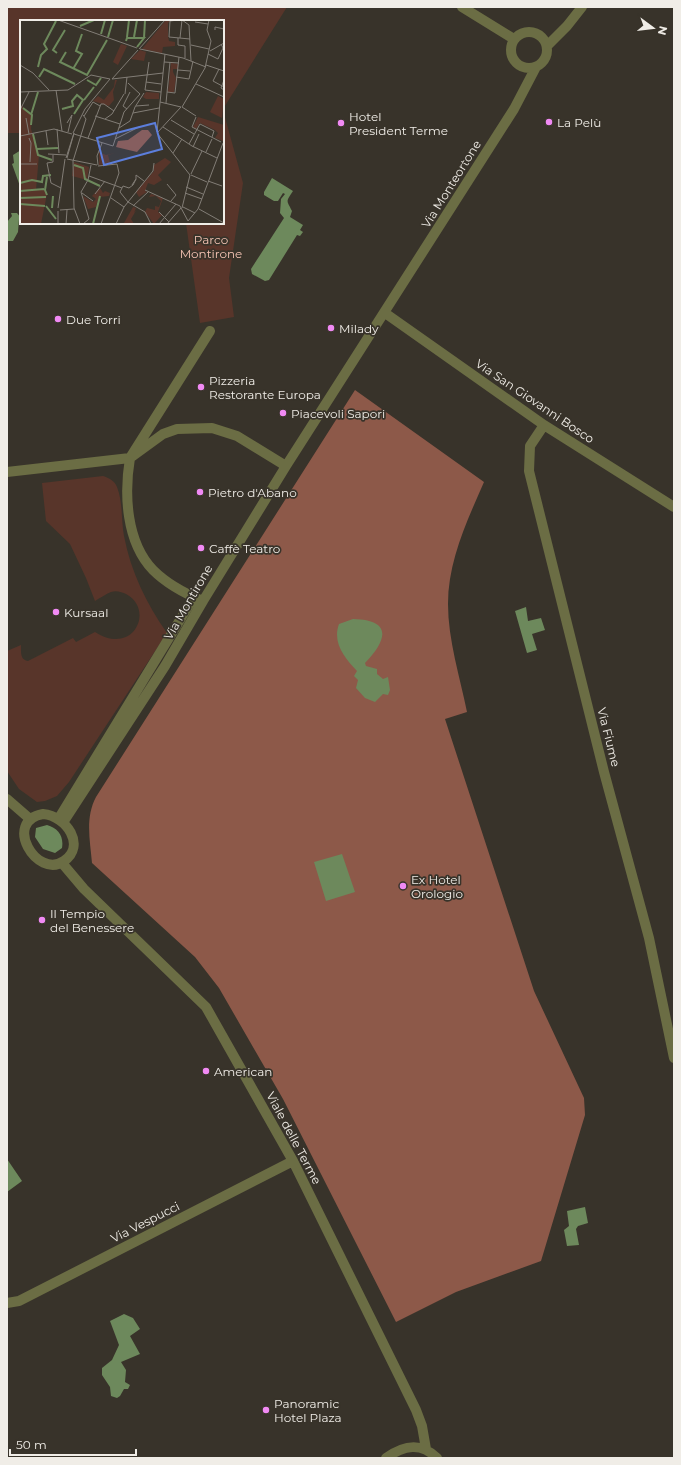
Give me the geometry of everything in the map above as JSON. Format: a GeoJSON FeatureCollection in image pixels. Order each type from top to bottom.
{"type":"FeatureCollection","features":[{"type":"Feature","properties":{"kind":"street"},"geometry":{"type":"LineString","coordinates":[[462,7],[514,39]]}},
{"type":"Feature","properties":{"kind":"street","name":"Via Monteortone"},"geometry":{"type":"LineString","coordinates":[[385,313],[514,109],[536,67],[545,58],[547,46],[568,26],[582,7]]}},
{"type":"Feature","properties":{"kind":"street"},"geometry":{"type":"LineString","coordinates":[[536,67],[523,68],[513,60],[510,47],[514,39],[522,33],[534,32],[544,40],[547,46]]}},
{"type":"Feature","properties":{"kind":"street","name":"Via San Giovanni Bosco"},"geometry":{"type":"LineString","coordinates":[[385,313],[544,425],[674,507]]}},
{"type":"Feature","properties":{"kind":"street","name":"Via Montirone"},"geometry":{"type":"LineString","coordinates":[[61,820],[181,641],[198,599],[385,313]]}},
{"type":"Feature","properties":{"kind":"street"},"geometry":{"type":"LineString","coordinates":[[198,599],[157,573],[144,558],[138,546],[130,518],[127,477],[130,458],[210,331]]}},
{"type":"Feature","properties":{"kind":"street","name":"Via Fiume"},"geometry":{"type":"LineString","coordinates":[[544,425],[530,446],[529,471],[604,772],[649,938],[674,1058]]}},
{"type":"Feature","properties":{"kind":"street"},"geometry":{"type":"LineString","coordinates":[[7,472],[130,458],[163,434],[177,429],[212,428],[237,436],[286,466]]}},
{"type":"Feature","properties":{"kind":"street"},"geometry":{"type":"LineString","coordinates":[[7,799],[30,819]]}},
{"type":"Feature","properties":{"kind":"street"},"geometry":{"type":"LineString","coordinates":[[44,814],[61,820],[72,835],[73,843],[70,855],[62,863],[47,864],[33,855],[28,848],[25,833],[26,825],[30,819],[36,815],[44,814]]}},
{"type":"Feature","properties":{"kind":"street","name":"Viale delle Terme"},"geometry":{"type":"LineString","coordinates":[[62,863],[84,889],[206,1007],[293,1161],[416,1410],[422,1426],[426,1449]]}},
{"type":"Feature","properties":{"kind":"street","name":"Via Vespucci"},"geometry":{"type":"LineString","coordinates":[[7,1304],[19,1301],[293,1161]]}},
{"type":"Feature","properties":{"kind":"street"},"geometry":{"type":"LineString","coordinates":[[386,1458],[402,1448],[410,1446],[426,1449],[438,1458]]}},
{"type":"Feature","properties":{"kind":"green space"},"geometry":{"type":"Polygon","coordinates":[[[7,7],[287,7],[224,107],[224,20],[20,20],[20,133],[7,133],[7,7]]]}},
{"type":"Feature","properties":{"kind":"green space","name":"Parco Montirone"},"geometry":{"type":"Polygon","coordinates":[[[224,114],[243,183],[229,278],[234,317],[200,323],[186,224],[224,224],[224,114]]]}},
{"type":"Feature","properties":{"kind":"green space"},"geometry":{"type":"Polygon","coordinates":[[[103,476],[112,480],[117,487],[120,499],[124,536],[135,575],[152,610],[167,633],[69,782],[57,796],[45,801],[37,802],[19,789],[7,771],[7,651],[21,645],[22,657],[28,661],[73,638],[76,642],[95,632],[109,638],[120,639],[130,635],[136,628],[139,619],[139,610],[135,601],[124,593],[113,591],[95,601],[70,544],[46,521],[42,483],[103,476]]]}},
{"type":"Feature","properties":{"kind":"shaded area"},"geometry":{"type":"Polygon","coordinates":[[[20,151],[20,186],[12,164],[14,163],[13,155],[20,151]]]}},
{"type":"Feature","properties":{"kind":"shaded area"},"geometry":{"type":"Polygon","coordinates":[[[272,178],[293,191],[288,201],[292,211],[290,217],[303,225],[300,230],[303,232],[300,236],[297,235],[269,280],[265,281],[252,274],[251,269],[284,218],[280,213],[281,199],[285,194],[283,193],[278,201],[274,201],[264,195],[264,192],[272,178]]]}},
{"type":"Feature","properties":{"kind":"shaded area"},"geometry":{"type":"Polygon","coordinates":[[[11,213],[17,213],[20,217],[18,232],[13,241],[7,241],[7,222],[12,216],[11,213]]]}},
{"type":"Feature","properties":{"kind":"shaded area"},"geometry":{"type":"Polygon","coordinates":[[[355,390],[484,482],[471,511],[455,557],[449,588],[448,604],[450,631],[467,712],[445,719],[534,991],[584,1098],[585,1115],[541,1261],[456,1292],[396,1322],[283,1099],[219,988],[195,957],[92,863],[89,838],[90,813],[96,797],[355,390]]]}},
{"type":"Feature","properties":{"kind":"shaded area"},"geometry":{"type":"Polygon","coordinates":[[[526,607],[528,621],[541,618],[545,630],[532,634],[537,650],[527,653],[515,611],[526,607]]]}},
{"type":"Feature","properties":{"kind":"shaded area"},"geometry":{"type":"Polygon","coordinates":[[[353,619],[366,620],[375,623],[380,627],[382,633],[378,647],[365,663],[366,666],[377,669],[377,674],[383,679],[388,677],[390,690],[388,695],[383,694],[375,702],[365,698],[356,688],[358,680],[354,676],[357,671],[348,661],[338,644],[337,631],[339,624],[353,619]]]}},
{"type":"Feature","properties":{"kind":"shaded area"},"geometry":{"type":"Polygon","coordinates":[[[47,825],[57,830],[61,836],[62,848],[55,853],[43,849],[35,837],[36,828],[47,825]]]}},
{"type":"Feature","properties":{"kind":"shaded area"},"geometry":{"type":"Polygon","coordinates":[[[342,854],[355,892],[326,901],[314,862],[342,854]]]}},
{"type":"Feature","properties":{"kind":"shaded area"},"geometry":{"type":"Polygon","coordinates":[[[7,1159],[22,1181],[7,1192],[7,1159]]]}},
{"type":"Feature","properties":{"kind":"shaded area"},"geometry":{"type":"Polygon","coordinates":[[[585,1207],[588,1223],[578,1226],[576,1229],[579,1245],[567,1246],[564,1230],[569,1226],[567,1211],[585,1207]]]}},
{"type":"Feature","properties":{"kind":"shaded area"},"geometry":{"type":"Polygon","coordinates":[[[124,1314],[133,1318],[140,1329],[130,1336],[140,1354],[121,1362],[126,1370],[125,1382],[130,1385],[128,1389],[124,1389],[117,1398],[111,1396],[110,1387],[102,1375],[102,1368],[112,1360],[119,1345],[110,1321],[124,1314]]]}},
{"type":"Feature","properties":{"kind":"place","name":"La Pelù"},"geometry":{"type":"Point","coordinates":[549,122]}},
{"type":"Feature","properties":{"kind":"place","name":"Hotel President Terme"},"geometry":{"type":"Point","coordinates":[341,123]}},
{"type":"Feature","properties":{"kind":"place","name":"Due Torri"},"geometry":{"type":"Point","coordinates":[58,319]}},
{"type":"Feature","properties":{"kind":"place","name":"Milady"},"geometry":{"type":"Point","coordinates":[331,328]}},
{"type":"Feature","properties":{"kind":"place","name":"Pizzeria Restorante Europa"},"geometry":{"type":"Point","coordinates":[201,387]}},
{"type":"Feature","properties":{"kind":"place","name":"Piacevoli Sapori"},"geometry":{"type":"Point","coordinates":[283,413]}},
{"type":"Feature","properties":{"kind":"place","name":"Pietro d'Abano"},"geometry":{"type":"Point","coordinates":[200,492]}},
{"type":"Feature","properties":{"kind":"place","name":"Caffè Teatro"},"geometry":{"type":"Point","coordinates":[201,548]}},
{"type":"Feature","properties":{"kind":"place","name":"Kursaal"},"geometry":{"type":"Point","coordinates":[56,612]}},
{"type":"Feature","properties":{"kind":"place","name":"Ex Hotel Orologio"},"geometry":{"type":"Point","coordinates":[403,886]}},
{"type":"Feature","properties":{"kind":"place","name":"Il Tempio del Benessere"},"geometry":{"type":"Point","coordinates":[42,920]}},
{"type":"Feature","properties":{"kind":"place","name":"American"},"geometry":{"type":"Point","coordinates":[206,1071]}},
{"type":"Feature","properties":{"kind":"place","name":"Panoramic Hotel Plaza"},"geometry":{"type":"Point","coordinates":[266,1410]}}]}
